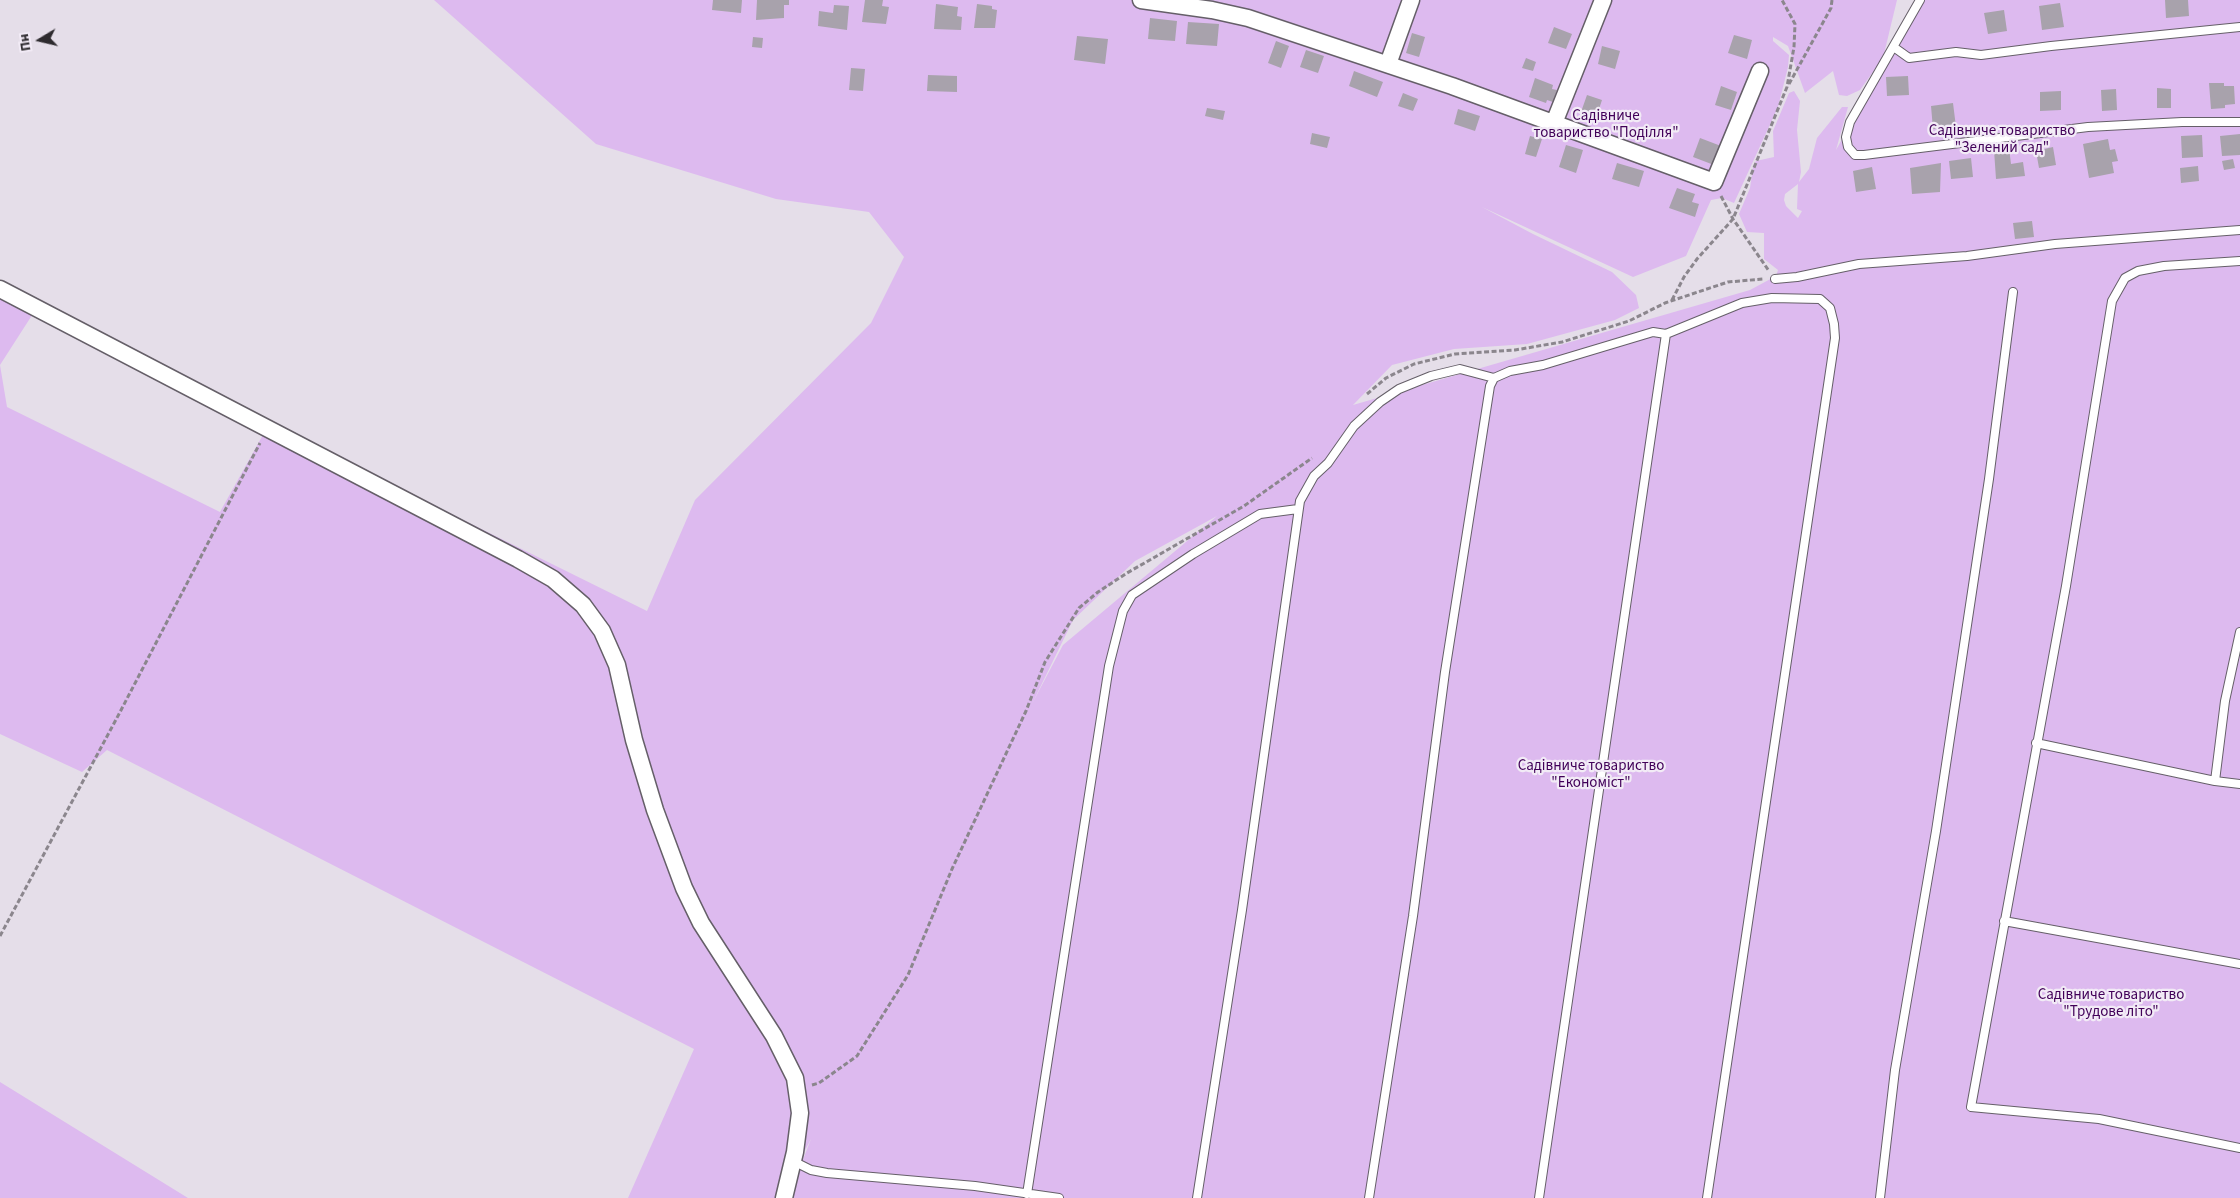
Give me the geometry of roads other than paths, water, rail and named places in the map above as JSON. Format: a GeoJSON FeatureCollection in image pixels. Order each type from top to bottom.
{"type":"FeatureCollection","features":[{"type":"Feature","properties":{"kind":"street"},"geometry":{"type":"LineString","coordinates":[[1141,0],[1216,5],[1248,18],[1388,64],[1714,182],[1760,71]]}},
{"type":"Feature","properties":{"kind":"street"},"geometry":{"type":"LineString","coordinates":[[1388,64],[1411,0]]}},
{"type":"Feature","properties":{"kind":"street"},"geometry":{"type":"LineString","coordinates":[[1554,123],[1603,0]]}},
{"type":"Feature","properties":{"kind":"street"},"geometry":{"type":"LineString","coordinates":[[0,289],[267,430],[518,559],[553,579],[582,605],[602,631],[617,665],[634,740],[655,810],[684,888],[701,923],[774,1036],[795,1078],[800,1112],[784,1198]]}},
{"type":"Feature","properties":{"kind":"lane"},"geometry":{"type":"LineString","coordinates":[[1920,0],[1895,48],[1850,122],[1846,137],[1848,147],[1855,155],[2088,127],[2182,122],[2240,122]]}},
{"type":"Feature","properties":{"kind":"lane"},"geometry":{"type":"LineString","coordinates":[[1895,48],[1909,58],[1956,52],[1981,55],[2240,27]]}},
{"type":"Feature","properties":{"kind":"lane"},"geometry":{"type":"LineString","coordinates":[[1775,279],[1797,277],[1859,264],[1967,256],[2055,244],[2240,230]]}},
{"type":"Feature","properties":{"kind":"lane"},"geometry":{"type":"LineString","coordinates":[[2240,261],[2164,266],[2138,271],[2125,278],[2112,302],[2069,567],[1971,1107],[2099,1119],[2240,1148]]}},
{"type":"Feature","properties":{"kind":"lane"},"geometry":{"type":"LineString","coordinates":[[1880,1198],[1895,1070],[1936,832],[1989,479],[2013,292]]}},
{"type":"Feature","properties":{"kind":"lane"},"geometry":{"type":"LineString","coordinates":[[1196,1198],[1238,937],[1298,510],[1300,501],[1314,476],[1328,463],[1354,426],[1380,402],[1399,389],[1432,376],[1460,369],[1494,378],[1510,371],[1542,365],[1653,332],[1666,334],[1742,303],[1772,298],[1820,300],[1830,308],[1835,338],[1822,437],[1707,1198]]}},
{"type":"Feature","properties":{"kind":"lane"},"geometry":{"type":"LineString","coordinates":[[1539,1198],[1666,334]]}},
{"type":"Feature","properties":{"kind":"lane"},"geometry":{"type":"LineString","coordinates":[[1369,1198],[1413,916],[1445,672],[1482,428],[1490,386],[1494,378]]}},
{"type":"Feature","properties":{"kind":"lane"},"geometry":{"type":"LineString","coordinates":[[1027,1194],[1109,666],[1123,611],[1132,595],[1193,554],[1260,514],[1298,510]]}},
{"type":"Feature","properties":{"kind":"lane"},"geometry":{"type":"LineString","coordinates":[[2215,781],[2225,701],[2240,632]]}},
{"type":"Feature","properties":{"kind":"lane"},"geometry":{"type":"LineString","coordinates":[[2036,743],[2215,781],[2240,784]]}},
{"type":"Feature","properties":{"kind":"lane"},"geometry":{"type":"LineString","coordinates":[[2004,921],[2240,964]]}},
{"type":"Feature","properties":{"kind":"lane"},"geometry":{"type":"LineString","coordinates":[[792,1161],[811,1170],[828,1173],[975,1186],[1059,1198]]}},
{"type":"Feature","properties":{"kind":"park label","name":"Садівниче товариство \"Поділля\""},"geometry":{"type":"Point","coordinates":[1606,126]}},
{"type":"Feature","properties":{"kind":"park label","name":"Садівниче товариство \"Зелений сад\""},"geometry":{"type":"Point","coordinates":[2002,140]}},
{"type":"Feature","properties":{"kind":"park label","name":"Садівниче товариство \"Економіст\""},"geometry":{"type":"Point","coordinates":[1591,776]}},
{"type":"Feature","properties":{"kind":"park label","name":"Садівниче товариство \"Трудове літо\""},"geometry":{"type":"Point","coordinates":[2111,1004]}}]}
